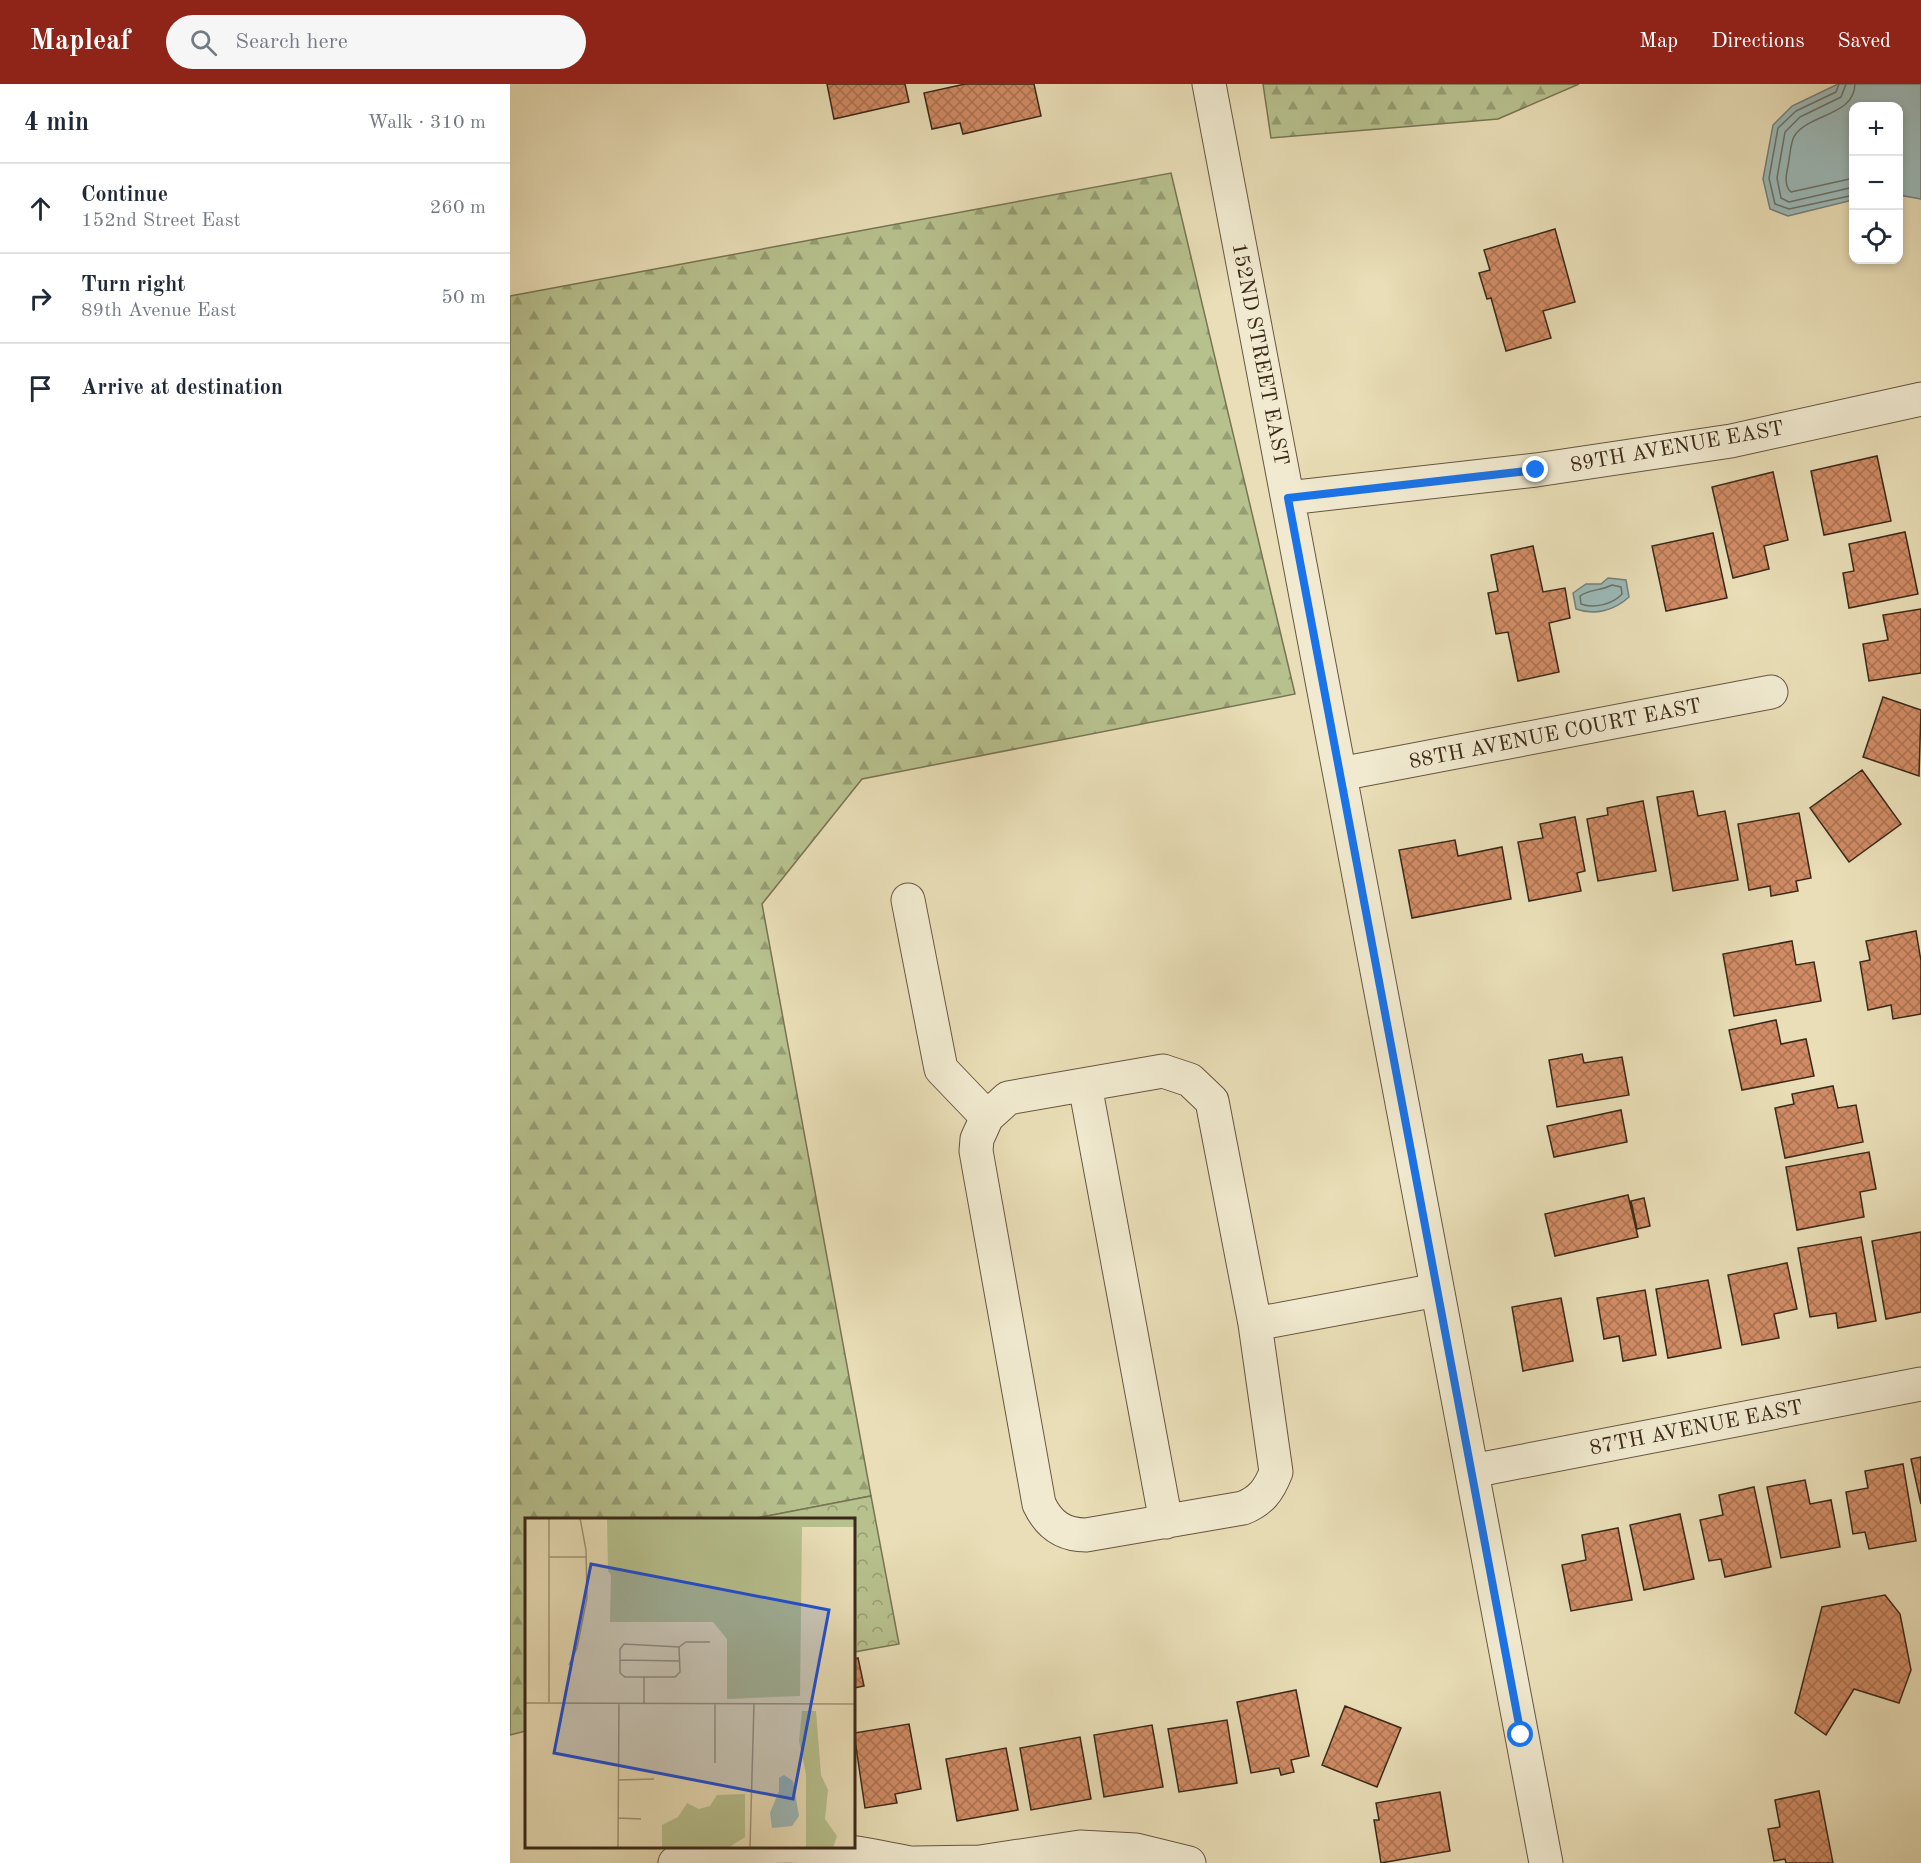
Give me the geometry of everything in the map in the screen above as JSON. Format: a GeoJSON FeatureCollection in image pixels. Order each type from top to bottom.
{"type":"FeatureCollection","features":[{"type":"Feature","properties":{"kind":"street","name":"152ND STREET EAST"},"geometry":{"type":"LineString","coordinates":[[1209,84],[1546,1863]]}},
{"type":"Feature","properties":{"kind":"street","name":"89TH AVENUE EAST"},"geometry":{"type":"LineString","coordinates":[[1288,498],[1536,470],[1731,441],[1921,399]]}},
{"type":"Feature","properties":{"kind":"street","name":"88TH AVENUE COURT EAST"},"geometry":{"type":"LineString","coordinates":[[1340,774],[1771,692]]}},
{"type":"Feature","properties":{"kind":"street"},"geometry":{"type":"LineString","coordinates":[[909,900],[941,1069],[987,1116]]}},
{"type":"Feature","properties":{"kind":"street"},"geometry":{"type":"LineString","coordinates":[[1163,1071],[1190,1080],[1212,1101],[1255,1324],[1276,1458],[1272,1483],[1257,1502],[1243,1508],[1074,1535],[1052,1524],[1044,1515],[1040,1504],[976,1151],[977,1138],[987,1116],[1008,1098],[1085,1085],[1163,1071]]}},
{"type":"Feature","properties":{"kind":"street"},"geometry":{"type":"LineString","coordinates":[[1085,1085],[1166,1522]]}},
{"type":"Feature","properties":{"kind":"street"},"geometry":{"type":"LineString","coordinates":[[1255,1324],[1437,1290]]}},
{"type":"Feature","properties":{"kind":"street","name":"87TH AVENUE EAST"},"geometry":{"type":"LineString","coordinates":[[1472,1471],[1921,1384]]}},
{"type":"Feature","properties":{"kind":"street"},"geometry":{"type":"LineString","coordinates":[[812,1848],[846,1851],[913,1863],[980,1862],[1080,1847],[1136,1850],[1189,1863]]}},
{"type":"Feature","properties":{"kind":"street"},"geometry":{"type":"LineString","coordinates":[[675,1863],[760,1848]]}},
{"type":"Feature","properties":{"kind":"green space"},"geometry":{"type":"Polygon","coordinates":[[[1263,84],[1579,84],[1498,119],[1271,138],[1263,84]]]}},
{"type":"Feature","properties":{"kind":"green space"},"geometry":{"type":"Polygon","coordinates":[[[1171,173],[1295,694],[862,779],[762,904],[871,1496],[757,1518],[525,1518],[525,1731],[510,1735],[510,296],[1171,173]]]}},
{"type":"Feature","properties":{"kind":"green space"},"geometry":{"type":"Polygon","coordinates":[[[871,1496],[899,1644],[855,1652],[855,1518],[757,1518],[871,1496]]]}},
{"type":"Feature","properties":{"kind":"water"},"geometry":{"type":"Polygon","coordinates":[[[1838,84],[1921,84],[1921,199],[1903,196],[1903,102],[1849,102],[1849,201],[1788,216],[1770,209],[1763,179],[1773,125],[1792,106],[1838,84]]]}},
{"type":"Feature","properties":{"kind":"water"},"geometry":{"type":"Polygon","coordinates":[[[1608,578],[1626,580],[1629,597],[1611,608],[1597,612],[1576,609],[1573,593],[1586,584],[1601,584],[1608,578]]]}},
{"type":"Feature","properties":{"kind":"building"},"geometry":{"type":"Polygon","coordinates":[[[827,84],[905,84],[909,102],[834,119],[827,84]]]}},
{"type":"Feature","properties":{"kind":"building"},"geometry":{"type":"Polygon","coordinates":[[[965,84],[1034,84],[1041,116],[963,134],[960,123],[932,129],[924,93],[965,84]]]}},
{"type":"Feature","properties":{"kind":"building"},"geometry":{"type":"Polygon","coordinates":[[[1555,229],[1575,302],[1543,311],[1551,338],[1506,351],[1491,298],[1487,299],[1479,273],[1490,270],[1484,250],[1555,229]]]}},
{"type":"Feature","properties":{"kind":"building"},"geometry":{"type":"Polygon","coordinates":[[[1877,456],[1891,521],[1824,535],[1811,471],[1877,456]]]}},
{"type":"Feature","properties":{"kind":"building"},"geometry":{"type":"Polygon","coordinates":[[[1773,472],[1788,540],[1764,546],[1769,569],[1733,578],[1712,487],[1773,472]]]}},
{"type":"Feature","properties":{"kind":"building"},"geometry":{"type":"Polygon","coordinates":[[[1905,532],[1918,594],[1849,608],[1843,573],[1854,571],[1849,544],[1905,532]]]}},
{"type":"Feature","properties":{"kind":"building"},"geometry":{"type":"Polygon","coordinates":[[[1713,533],[1727,598],[1666,611],[1652,546],[1713,533]]]}},
{"type":"Feature","properties":{"kind":"building"},"geometry":{"type":"Polygon","coordinates":[[[1533,546],[1543,592],[1565,588],[1570,618],[1549,623],[1559,672],[1518,681],[1508,632],[1496,634],[1488,593],[1498,591],[1491,555],[1533,546]]]}},
{"type":"Feature","properties":{"kind":"building"},"geometry":{"type":"Polygon","coordinates":[[[1921,609],[1921,673],[1869,681],[1863,644],[1888,640],[1883,615],[1921,609]]]}},
{"type":"Feature","properties":{"kind":"building"},"geometry":{"type":"Polygon","coordinates":[[[1883,697],[1921,710],[1919,776],[1863,757],[1883,697]]]}},
{"type":"Feature","properties":{"kind":"building"},"geometry":{"type":"Polygon","coordinates":[[[1862,770],[1901,824],[1849,862],[1810,808],[1862,770]]]}},
{"type":"Feature","properties":{"kind":"building"},"geometry":{"type":"Polygon","coordinates":[[[1693,791],[1698,816],[1725,811],[1738,880],[1673,891],[1657,797],[1693,791]]]}},
{"type":"Feature","properties":{"kind":"building"},"geometry":{"type":"Polygon","coordinates":[[[1643,801],[1656,871],[1598,881],[1587,819],[1608,815],[1607,808],[1643,801]]]}},
{"type":"Feature","properties":{"kind":"building"},"geometry":{"type":"Polygon","coordinates":[[[1799,813],[1811,878],[1796,881],[1798,891],[1771,896],[1770,886],[1749,890],[1738,824],[1799,813]]]}},
{"type":"Feature","properties":{"kind":"building"},"geometry":{"type":"Polygon","coordinates":[[[1575,817],[1585,871],[1577,873],[1581,891],[1529,901],[1518,842],[1543,838],[1540,824],[1575,817]]]}},
{"type":"Feature","properties":{"kind":"building"},"geometry":{"type":"Polygon","coordinates":[[[1455,840],[1458,856],[1502,847],[1511,899],[1412,918],[1399,850],[1455,840]]]}},
{"type":"Feature","properties":{"kind":"building"},"geometry":{"type":"Polygon","coordinates":[[[1916,931],[1921,961],[1921,1014],[1893,1019],[1891,1005],[1868,1010],[1860,962],[1870,960],[1866,941],[1916,931]]]}},
{"type":"Feature","properties":{"kind":"building"},"geometry":{"type":"Polygon","coordinates":[[[1792,941],[1796,965],[1814,962],[1821,1001],[1734,1016],[1723,954],[1792,941]]]}},
{"type":"Feature","properties":{"kind":"building"},"geometry":{"type":"Polygon","coordinates":[[[1776,1020],[1781,1044],[1806,1039],[1814,1076],[1742,1090],[1729,1030],[1776,1020]]]}},
{"type":"Feature","properties":{"kind":"building"},"geometry":{"type":"Polygon","coordinates":[[[1582,1054],[1584,1063],[1622,1057],[1629,1095],[1557,1107],[1549,1060],[1582,1054]]]}},
{"type":"Feature","properties":{"kind":"building"},"geometry":{"type":"Polygon","coordinates":[[[1833,1086],[1838,1108],[1856,1105],[1863,1142],[1785,1158],[1775,1108],[1794,1104],[1792,1094],[1833,1086]]]}},
{"type":"Feature","properties":{"kind":"building"},"geometry":{"type":"Polygon","coordinates":[[[1621,1110],[1627,1142],[1554,1157],[1547,1126],[1621,1110]]]}},
{"type":"Feature","properties":{"kind":"building"},"geometry":{"type":"Polygon","coordinates":[[[1869,1152],[1876,1189],[1860,1192],[1864,1217],[1797,1230],[1786,1167],[1869,1152]]]}},
{"type":"Feature","properties":{"kind":"building"},"geometry":{"type":"Polygon","coordinates":[[[1628,1195],[1638,1237],[1555,1256],[1545,1214],[1628,1195]]]}},
{"type":"Feature","properties":{"kind":"building"},"geometry":{"type":"Polygon","coordinates":[[[1644,1198],[1650,1226],[1637,1229],[1631,1201],[1644,1198]]]}},
{"type":"Feature","properties":{"kind":"building"},"geometry":{"type":"Polygon","coordinates":[[[1921,1232],[1921,1312],[1886,1319],[1872,1241],[1921,1232]]]}},
{"type":"Feature","properties":{"kind":"building"},"geometry":{"type":"Polygon","coordinates":[[[1861,1237],[1876,1321],[1838,1328],[1836,1313],[1810,1317],[1798,1248],[1861,1237]]]}},
{"type":"Feature","properties":{"kind":"building"},"geometry":{"type":"Polygon","coordinates":[[[1787,1263],[1797,1309],[1774,1314],[1779,1338],[1742,1345],[1728,1275],[1787,1263]]]}},
{"type":"Feature","properties":{"kind":"building"},"geometry":{"type":"Polygon","coordinates":[[[1708,1280],[1721,1348],[1668,1358],[1656,1289],[1708,1280]]]}},
{"type":"Feature","properties":{"kind":"building"},"geometry":{"type":"Polygon","coordinates":[[[1645,1290],[1656,1355],[1623,1361],[1619,1336],[1604,1339],[1597,1298],[1645,1290]]]}},
{"type":"Feature","properties":{"kind":"building"},"geometry":{"type":"Polygon","coordinates":[[[1561,1298],[1573,1361],[1523,1371],[1512,1307],[1561,1298]]]}},
{"type":"Feature","properties":{"kind":"building"},"geometry":{"type":"Polygon","coordinates":[[[1921,1457],[1921,1504],[1911,1459],[1921,1457]]]}},
{"type":"Feature","properties":{"kind":"building"},"geometry":{"type":"Polygon","coordinates":[[[1903,1464],[1916,1541],[1869,1549],[1865,1532],[1853,1534],[1846,1492],[1868,1488],[1865,1471],[1903,1464]]]}},
{"type":"Feature","properties":{"kind":"building"},"geometry":{"type":"Polygon","coordinates":[[[1805,1480],[1810,1504],[1831,1500],[1840,1547],[1781,1558],[1767,1487],[1805,1480]]]}},
{"type":"Feature","properties":{"kind":"building"},"geometry":{"type":"Polygon","coordinates":[[[1754,1487],[1771,1567],[1725,1577],[1721,1559],[1709,1561],[1700,1520],[1723,1515],[1719,1495],[1754,1487]]]}},
{"type":"Feature","properties":{"kind":"building"},"geometry":{"type":"Polygon","coordinates":[[[1680,1514],[1694,1579],[1644,1590],[1630,1525],[1680,1514]]]}},
{"type":"Feature","properties":{"kind":"building"},"geometry":{"type":"Polygon","coordinates":[[[1618,1528],[1632,1600],[1571,1611],[1562,1565],[1586,1560],[1582,1535],[1618,1528]]]}},
{"type":"Feature","properties":{"kind":"building"},"geometry":{"type":"Polygon","coordinates":[[[1885,1595],[1900,1614],[1911,1670],[1899,1703],[1854,1689],[1826,1735],[1795,1713],[1822,1607],[1885,1595]]]}},
{"type":"Feature","properties":{"kind":"building"},"geometry":{"type":"Polygon","coordinates":[[[858,1658],[864,1686],[855,1688],[855,1659],[858,1658]]]}},
{"type":"Feature","properties":{"kind":"building"},"geometry":{"type":"Polygon","coordinates":[[[1296,1690],[1309,1756],[1291,1760],[1294,1772],[1281,1775],[1279,1768],[1251,1773],[1237,1702],[1296,1690]]]}},
{"type":"Feature","properties":{"kind":"building"},"geometry":{"type":"Polygon","coordinates":[[[1345,1706],[1401,1728],[1377,1787],[1322,1765],[1345,1706]]]}},
{"type":"Feature","properties":{"kind":"building"},"geometry":{"type":"Polygon","coordinates":[[[1227,1720],[1237,1783],[1179,1792],[1168,1729],[1227,1720]]]}},
{"type":"Feature","properties":{"kind":"building"},"geometry":{"type":"Polygon","coordinates":[[[909,1724],[921,1789],[895,1794],[897,1803],[865,1808],[855,1733],[909,1724]]]}},
{"type":"Feature","properties":{"kind":"building"},"geometry":{"type":"Polygon","coordinates":[[[1152,1725],[1163,1787],[1104,1797],[1094,1735],[1152,1725]]]}},
{"type":"Feature","properties":{"kind":"building"},"geometry":{"type":"Polygon","coordinates":[[[1080,1737],[1091,1799],[1031,1810],[1020,1748],[1080,1737]]]}},
{"type":"Feature","properties":{"kind":"building"},"geometry":{"type":"Polygon","coordinates":[[[1006,1748],[1018,1810],[957,1821],[946,1759],[1006,1748]]]}},
{"type":"Feature","properties":{"kind":"building"},"geometry":{"type":"Polygon","coordinates":[[[1819,1791],[1833,1863],[1786,1863],[1785,1859],[1774,1861],[1768,1829],[1780,1827],[1775,1800],[1819,1791]]]}},
{"type":"Feature","properties":{"kind":"building"},"geometry":{"type":"Polygon","coordinates":[[[1440,1792],[1450,1851],[1381,1863],[1374,1820],[1379,1820],[1376,1803],[1440,1792]]]}},
{"type":"Feature","properties":{"kind":"route"},"geometry":{"type":"LineString","coordinates":[[1521,1735],[1288,498],[1536,470]]}}]}
